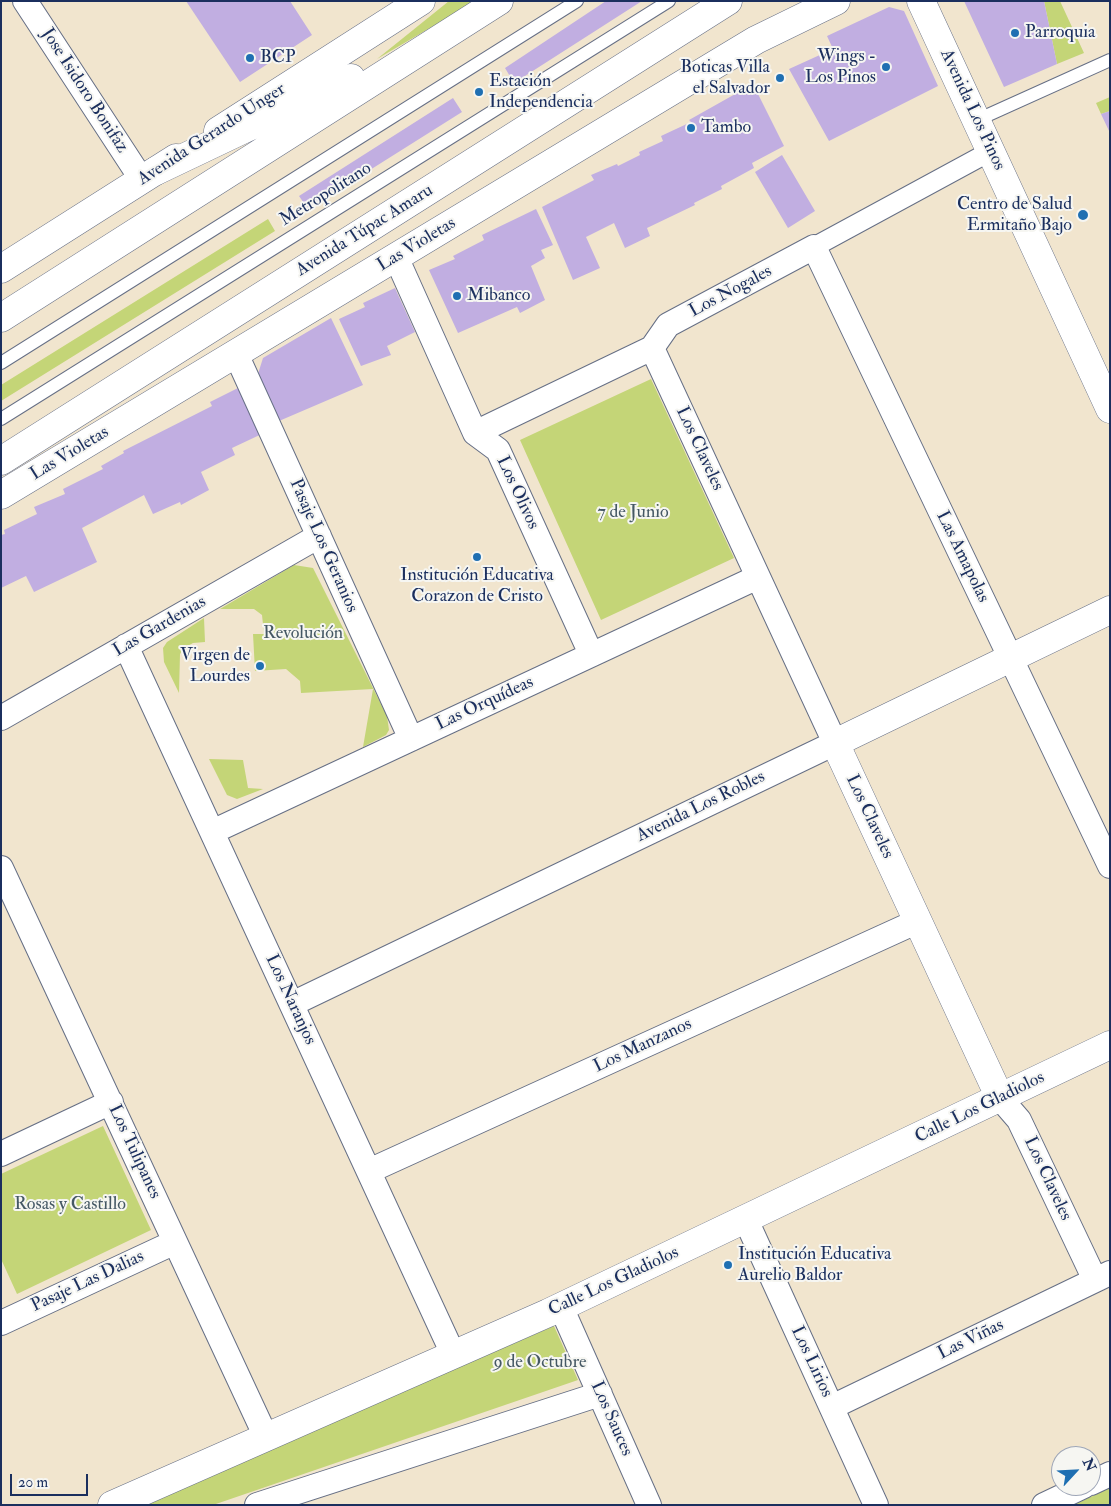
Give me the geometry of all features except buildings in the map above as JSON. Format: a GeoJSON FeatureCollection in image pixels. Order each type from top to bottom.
{"type":"FeatureCollection","features":[{"type":"Feature","properties":{"kind":"street","name":"Jose Isidoro Bonifaz"},"geometry":{"type":"LineString","coordinates":[[25,1],[149,175]]}},
{"type":"Feature","properties":{"kind":"street","name":"Avenida Gerardo Unger"},"geometry":{"type":"LineString","coordinates":[[1,269],[421,1]]}},
{"type":"Feature","properties":{"kind":"street"},"geometry":{"type":"LineString","coordinates":[[1,318],[499,1]]}},
{"type":"Feature","properties":{"kind":"street","name":"Avenida Túpac Amaru"},"geometry":{"type":"LineString","coordinates":[[1,462],[728,1]]}},
{"type":"Feature","properties":{"kind":"street","name":"Las Violetas"},"geometry":{"type":"LineString","coordinates":[[1,495],[756,40],[836,1]]}},
{"type":"Feature","properties":{"kind":"street","name":"Avenida Los Pinos"},"geometry":{"type":"LineString","coordinates":[[921,1],[1110,409]]}},
{"type":"Feature","properties":{"kind":"street"},"geometry":{"type":"LineString","coordinates":[[149,175],[463,24]]}},
{"type":"Feature","properties":{"kind":"street","name":"Los Nogales"},"geometry":{"type":"LineString","coordinates":[[476,433],[652,348],[668,325],[991,150]]}},
{"type":"Feature","properties":{"kind":"street","name":"Las Amapolas"},"geometry":{"type":"LineString","coordinates":[[814,247],[1110,866]]}},
{"type":"Feature","properties":{"kind":"street","name":"Los Olivos"},"geometry":{"type":"LineString","coordinates":[[396,257],[476,433],[498,450],[591,654]]}},
{"type":"Feature","properties":{"kind":"street","name":"Los Claveles"},"geometry":{"type":"LineString","coordinates":[[652,348],[1000,1098],[1019,1120],[1102,1276]]}},
{"type":"Feature","properties":{"kind":"street","name":"Pasaje Los Geranios"},"geometry":{"type":"LineString","coordinates":[[236,354],[411,739]]}},
{"type":"Feature","properties":{"kind":"street","name":"Las Gardenias"},"geometry":{"type":"LineString","coordinates":[[1,718],[318,536]]}},
{"type":"Feature","properties":{"kind":"street","name":"Las Orquídeas"},"geometry":{"type":"LineString","coordinates":[[212,832],[758,577]]}},
{"type":"Feature","properties":{"kind":"street","name":"Avenida Los Robles"},"geometry":{"type":"LineString","coordinates":[[292,1004],[1110,610]]}},
{"type":"Feature","properties":{"kind":"street","name":"Los Naranjos"},"geometry":{"type":"LineString","coordinates":[[126,646],[453,1354]]}},
{"type":"Feature","properties":{"kind":"street","name":"Los Tulipanes"},"geometry":{"type":"LineString","coordinates":[[1,868],[266,1437]]}},
{"type":"Feature","properties":{"kind":"street","name":"Los Manzanos"},"geometry":{"type":"LineString","coordinates":[[369,1171],[918,922]]}},
{"type":"Feature","properties":{"kind":"street","name":"Calle Los Gladiolos"},"geometry":{"type":"LineString","coordinates":[[112,1505],[561,1307],[1110,1045]]}},
{"type":"Feature","properties":{"kind":"street"},"geometry":{"type":"LineString","coordinates":[[1,1154],[111,1102]]}},
{"type":"Feature","properties":{"kind":"street","name":"Los Lirios"},"geometry":{"type":"LineString","coordinates":[[746,1220],[876,1505]]}},
{"type":"Feature","properties":{"kind":"street","name":"Pasaje Las Dalias"},"geometry":{"type":"LineString","coordinates":[[4,1315],[175,1242]]}},
{"type":"Feature","properties":{"kind":"street","name":"Las Viñas"},"geometry":{"type":"LineString","coordinates":[[832,1407],[1102,1276]]}},
{"type":"Feature","properties":{"kind":"street","name":"Los Sauces"},"geometry":{"type":"LineString","coordinates":[[561,1307],[649,1505]]}},
{"type":"Feature","properties":{"kind":"street"},"geometry":{"type":"LineString","coordinates":[[257,1505],[600,1394]]}},
{"type":"Feature","properties":{"kind":"street"},"geometry":{"type":"LineString","coordinates":[[1044,1505],[1063,1496]]}},
{"type":"Feature","properties":{"kind":"lane","name":"Metropolitano"},"geometry":{"type":"LineString","coordinates":[[1,363],[577,1]]}},
{"type":"Feature","properties":{"kind":"lane","name":"Metropolitano"},"geometry":{"type":"LineString","coordinates":[[1,418],[669,1]]}},
{"type":"Feature","properties":{"kind":"lane"},"geometry":{"type":"LineString","coordinates":[[977,120],[1110,60]]}},
{"type":"Feature","properties":{"kind":"green space"},"geometry":{"type":"Polygon","coordinates":[[[449,1],[476,1],[377,59],[449,1]]]}},
{"type":"Feature","properties":{"kind":"green space"},"geometry":{"type":"Polygon","coordinates":[[[1044,1],[1060,1],[1084,53],[1057,64],[1044,1]]]}},
{"type":"Feature","properties":{"kind":"green space"},"geometry":{"type":"Polygon","coordinates":[[[1110,97],[1110,111],[1101,114],[1096,103],[1110,97]]]}},
{"type":"Feature","properties":{"kind":"green space"},"geometry":{"type":"Polygon","coordinates":[[[268,219],[275,231],[1,401],[1,385],[268,219]]]}},
{"type":"Feature","properties":{"kind":"green space","name":"7 de Junio"},"geometry":{"type":"Polygon","coordinates":[[[651,379],[734,558],[601,620],[520,440],[651,379]]]}},
{"type":"Feature","properties":{"kind":"green space","name":"Revolución"},"geometry":{"type":"Polygon","coordinates":[[[294,565],[313,568],[387,716],[389,730],[386,735],[363,747],[373,689],[301,693],[300,681],[286,669],[255,671],[253,634],[264,634],[262,615],[254,609],[220,609],[294,565]]]}},
{"type":"Feature","properties":{"kind":"green space"},"geometry":{"type":"Polygon","coordinates":[[[204,618],[205,642],[193,643],[184,648],[180,654],[179,693],[164,662],[163,648],[167,642],[204,618]]]}},
{"type":"Feature","properties":{"kind":"green space"},"geometry":{"type":"Polygon","coordinates":[[[209,759],[243,760],[248,788],[263,789],[237,799],[227,795],[209,759]]]}},
{"type":"Feature","properties":{"kind":"green space","name":"Rosas y Castillo"},"geometry":{"type":"Polygon","coordinates":[[[103,1126],[151,1230],[17,1294],[1,1259],[1,1174],[103,1126]]]}},
{"type":"Feature","properties":{"kind":"green space","name":"9 de Octubre"},"geometry":{"type":"Polygon","coordinates":[[[554,1326],[578,1380],[213,1505],[139,1505],[554,1326]]]}},
{"type":"Feature","properties":{"kind":"green space"},"geometry":{"type":"Polygon","coordinates":[[[1110,1488],[1110,1505],[1073,1505],[1093,1496],[1101,1496],[1101,1492],[1110,1488]]]}},
{"type":"Feature","properties":{"kind":"place","name":"Parroquia"},"geometry":{"type":"Point","coordinates":[1015,33]}},
{"type":"Feature","properties":{"kind":"place","name":"BCP"},"geometry":{"type":"Point","coordinates":[250,58]}},
{"type":"Feature","properties":{"kind":"place","name":"Wings - Los Pinos"},"geometry":{"type":"Point","coordinates":[886,67]}},
{"type":"Feature","properties":{"kind":"place","name":"Boticas Villa el Salvador"},"geometry":{"type":"Point","coordinates":[780,78]}},
{"type":"Feature","properties":{"kind":"place","name":"Estación Independencia"},"geometry":{"type":"Point","coordinates":[479,92]}},
{"type":"Feature","properties":{"kind":"place","name":"Tambo"},"geometry":{"type":"Point","coordinates":[691,128]}},
{"type":"Feature","properties":{"kind":"place","name":"Centro de Salud Ermitaño Bajo"},"geometry":{"type":"Point","coordinates":[1083,215]}},
{"type":"Feature","properties":{"kind":"place","name":"Mibanco"},"geometry":{"type":"Point","coordinates":[457,296]}},
{"type":"Feature","properties":{"kind":"place","name":"Institución Educativa Corazon de Cristo"},"geometry":{"type":"Point","coordinates":[477,557]}},
{"type":"Feature","properties":{"kind":"place","name":"Virgen de Lourdes"},"geometry":{"type":"Point","coordinates":[260,666]}},
{"type":"Feature","properties":{"kind":"place","name":"Institución Educativa Aurelio Baldor"},"geometry":{"type":"Point","coordinates":[728,1265]}}]}
